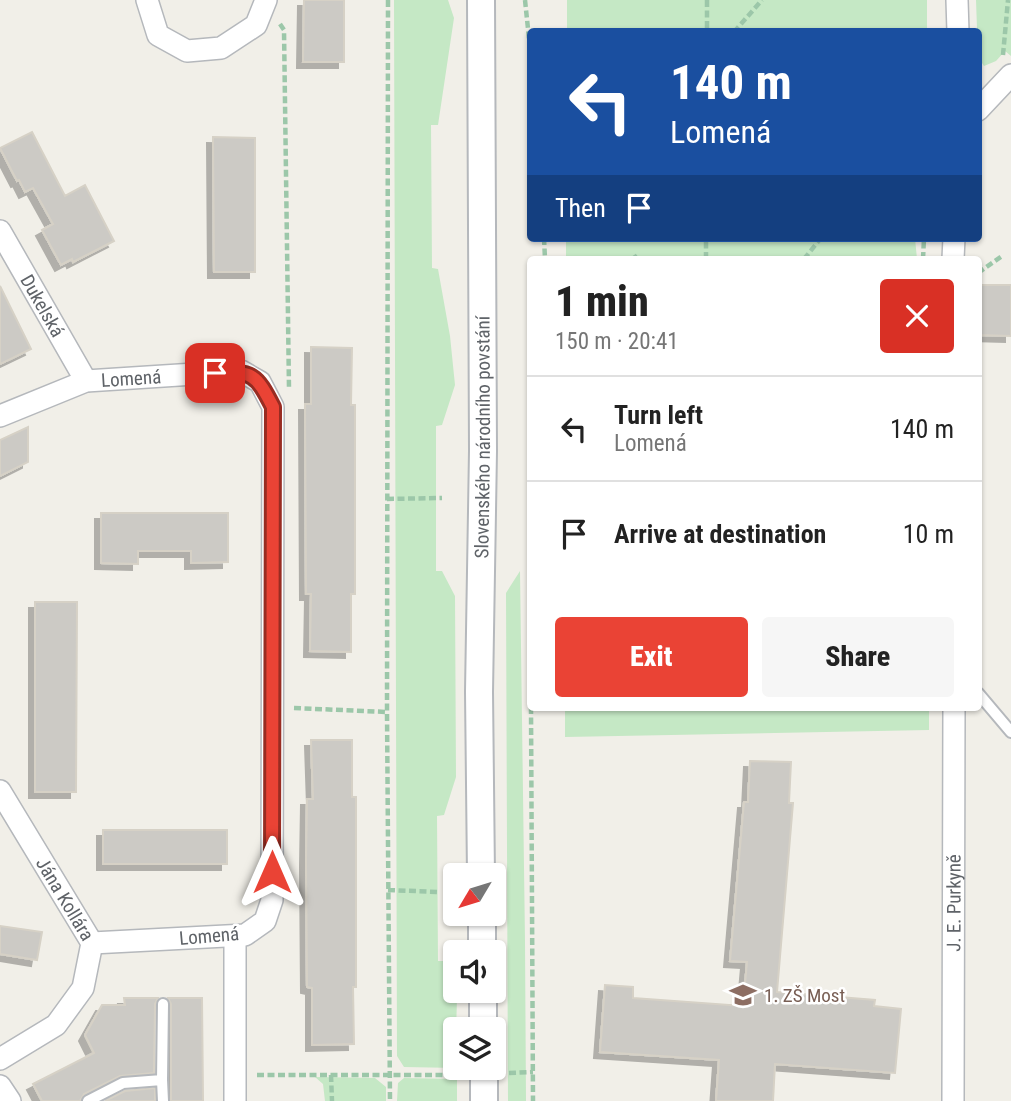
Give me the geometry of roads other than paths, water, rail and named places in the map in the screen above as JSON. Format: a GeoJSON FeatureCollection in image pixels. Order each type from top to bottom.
{"type":"FeatureCollection","features":[{"type":"Feature","properties":{"kind":"street"},"geometry":{"type":"LineString","coordinates":[[147,0],[158,36],[187,51],[221,48],[256,25],[265,1]]}},
{"type":"Feature","properties":{"kind":"street","name":"Slovenského národního povstání"},"geometry":{"type":"LineString","coordinates":[[481,0],[481,863]]}},
{"type":"Feature","properties":{"kind":"street"},"geometry":{"type":"LineString","coordinates":[[957,0],[958,28]]}},
{"type":"Feature","properties":{"kind":"street"},"geometry":{"type":"LineString","coordinates":[[982,104],[1007,69]]}},
{"type":"Feature","properties":{"kind":"street","name":"Dukelská"},"geometry":{"type":"LineString","coordinates":[[0,231],[86,381]]}},
{"type":"Feature","properties":{"kind":"street","name":"Lomená"},"geometry":{"type":"LineString","coordinates":[[0,416],[86,381],[241,371],[260,382],[273,407],[272,900],[265,921],[245,935],[92,943]]}},
{"type":"Feature","properties":{"kind":"street","name":"J. E. Purkyně"},"geometry":{"type":"LineString","coordinates":[[954,711],[955,1100]]}},
{"type":"Feature","properties":{"kind":"street","name":"Jána Kollára"},"geometry":{"type":"LineString","coordinates":[[0,791],[92,943],[83,988],[56,1025],[0,1059]]}},
{"type":"Feature","properties":{"kind":"street"},"geometry":{"type":"LineString","coordinates":[[235,936],[235,1101]]}},
{"type":"Feature","properties":{"kind":"street"},"geometry":{"type":"LineString","coordinates":[[484,1080],[484,1101]]}},
{"type":"Feature","properties":{"kind":"street"},"geometry":{"type":"LineString","coordinates":[[0,1086],[10,1101]]}},
{"type":"Feature","properties":{"kind":"lane"},"geometry":{"type":"LineString","coordinates":[[982,698],[1011,732]]}},
{"type":"Feature","properties":{"kind":"lane"},"geometry":{"type":"LineString","coordinates":[[163,1004],[163,1101]]}},
{"type":"Feature","properties":{"kind":"lane"},"geometry":{"type":"LineString","coordinates":[[88,1101],[123,1083],[162,1080]]}},
{"type":"Feature","properties":{"kind":"place","name":"1. ZŠ Most"},"geometry":{"type":"Point","coordinates":[743,995]}}]}
